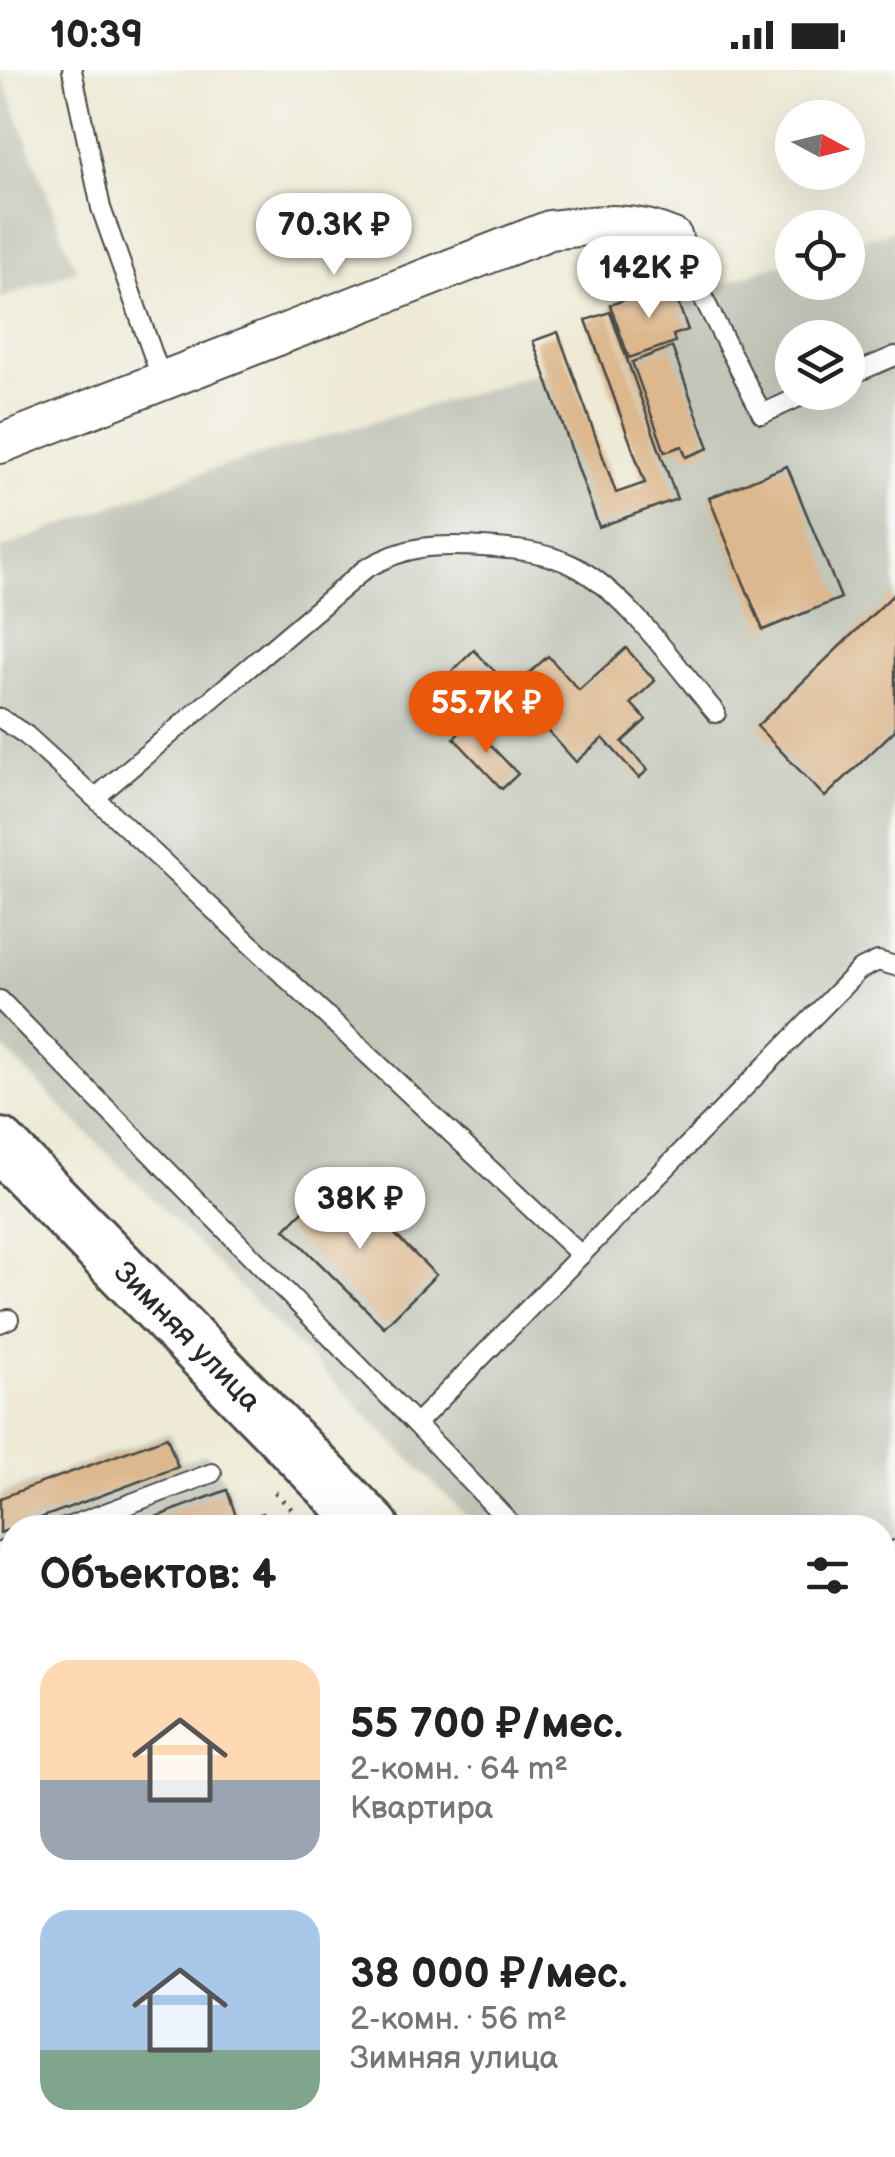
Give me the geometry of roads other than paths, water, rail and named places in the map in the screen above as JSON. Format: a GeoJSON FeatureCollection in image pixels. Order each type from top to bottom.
{"type":"FeatureCollection","features":[{"type":"Feature","properties":{"kind":"main road","name":"Зимняя улица"},"geometry":{"type":"LineString","coordinates":[[0,1144],[359,1515]]}},
{"type":"Feature","properties":{"kind":"street"},"geometry":{"type":"LineString","coordinates":[[0,444],[550,230],[602,224],[645,226],[673,238]]}},
{"type":"Feature","properties":{"kind":"lane"},"geometry":{"type":"LineString","coordinates":[[72,70],[101,208],[162,380]]}},
{"type":"Feature","properties":{"kind":"lane"},"geometry":{"type":"LineString","coordinates":[[673,238],[762,414],[775,408]]}},
{"type":"Feature","properties":{"kind":"lane"},"geometry":{"type":"LineString","coordinates":[[865,369],[895,356]]}},
{"type":"Feature","properties":{"kind":"lane"},"geometry":{"type":"LineString","coordinates":[[95,798],[365,569],[390,555],[432,544],[526,550],[574,566],[627,608],[716,712]]}},
{"type":"Feature","properties":{"kind":"lane"},"geometry":{"type":"LineString","coordinates":[[0,718],[26,735],[95,798],[581,1255]]}},
{"type":"Feature","properties":{"kind":"lane"},"geometry":{"type":"LineString","coordinates":[[416,1424],[859,970],[878,961],[895,966]]}},
{"type":"Feature","properties":{"kind":"lane"},"geometry":{"type":"LineString","coordinates":[[0,1000],[503,1515]]}},
{"type":"Feature","properties":{"kind":"lane"},"geometry":{"type":"LineString","coordinates":[[100,1515],[212,1473]]}}]}
